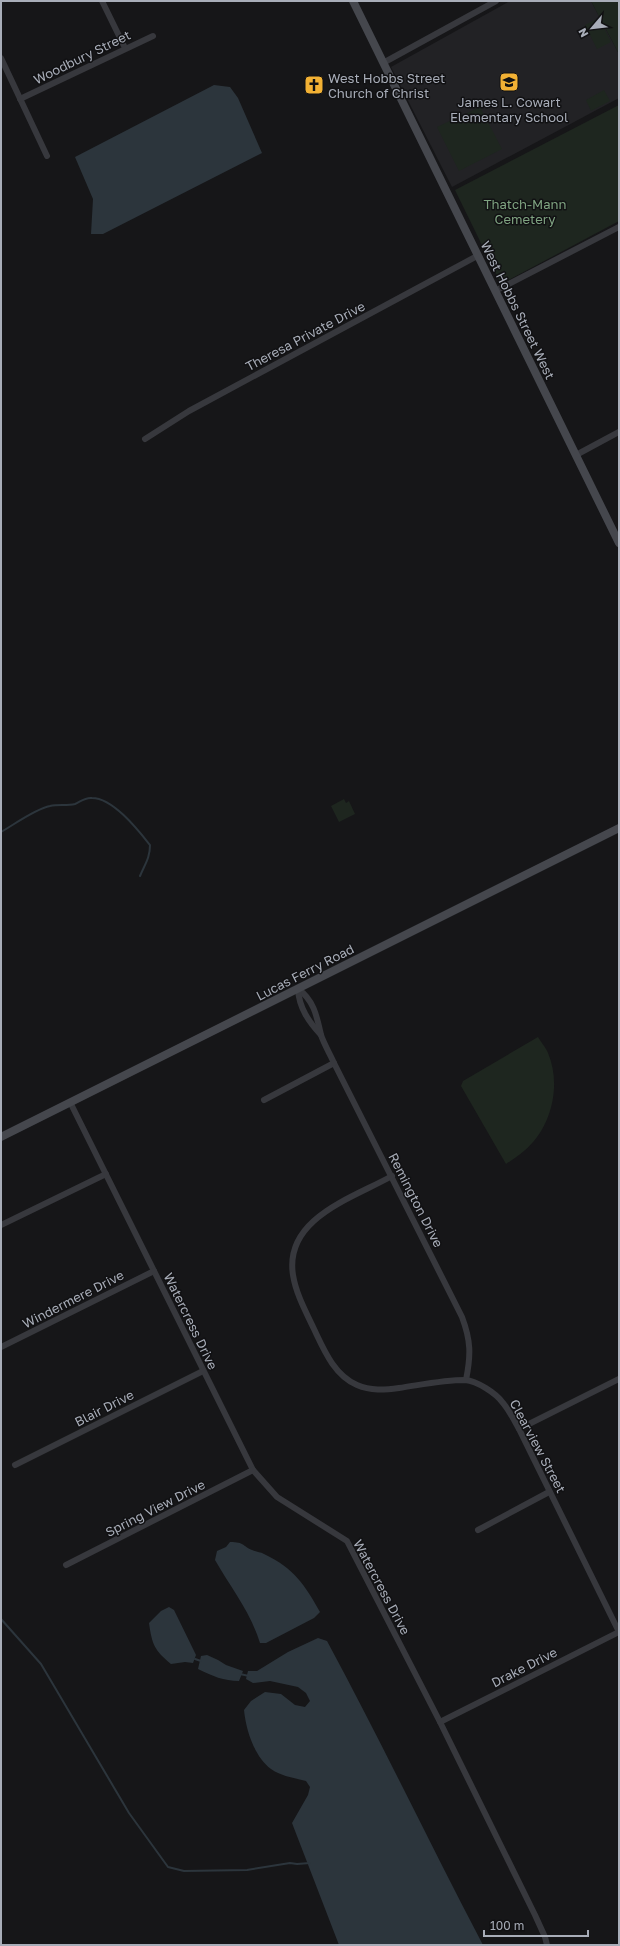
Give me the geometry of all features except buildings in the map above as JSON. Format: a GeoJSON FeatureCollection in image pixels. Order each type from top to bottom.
{"type":"FeatureCollection","features":[{"type":"Feature","properties":{"kind":"street"},"geometry":{"type":"LineString","coordinates":[[102,1],[125,48]]}},
{"type":"Feature","properties":{"kind":"street","name":"West Hobbs Street West"},"geometry":{"type":"LineString","coordinates":[[353,1],[619,543]]}},
{"type":"Feature","properties":{"kind":"street"},"geometry":{"type":"LineString","coordinates":[[383,63],[496,1]]}},
{"type":"Feature","properties":{"kind":"street","name":"Woodbury Street"},"geometry":{"type":"LineString","coordinates":[[20,99],[153,36]]}},
{"type":"Feature","properties":{"kind":"street"},"geometry":{"type":"LineString","coordinates":[[1,58],[47,156]]}},
{"type":"Feature","properties":{"kind":"street"},"geometry":{"type":"LineString","coordinates":[[495,291],[619,227]]}},
{"type":"Feature","properties":{"kind":"street","name":"Theresa Private Drive"},"geometry":{"type":"LineString","coordinates":[[145,439],[189,412],[477,256]]}},
{"type":"Feature","properties":{"kind":"street"},"geometry":{"type":"LineString","coordinates":[[576,455],[619,432]]}},
{"type":"Feature","properties":{"kind":"street","name":"Lucas Ferry Road"},"geometry":{"type":"LineString","coordinates":[[1,1137],[619,828]]}},
{"type":"Feature","properties":{"kind":"street","name":"Remington Drive"},"geometry":{"type":"LineString","coordinates":[[298,988],[299,999],[303,1010],[311,1024],[321,1035]]}},
{"type":"Feature","properties":{"kind":"street","name":"Remington Drive"},"geometry":{"type":"LineString","coordinates":[[298,988],[307,996],[319,1021],[321,1035],[334,1063],[454,1301],[468,1334],[470,1356],[466,1380]]}},
{"type":"Feature","properties":{"kind":"street"},"geometry":{"type":"LineString","coordinates":[[264,1100],[334,1063]]}},
{"type":"Feature","properties":{"kind":"street","name":"Watercress Drive"},"geometry":{"type":"LineString","coordinates":[[70,1102],[253,1470],[277,1497],[347,1541],[440,1722],[535,1916],[545,1937],[547,1945]]}},
{"type":"Feature","properties":{"kind":"street"},"geometry":{"type":"LineString","coordinates":[[1,1225],[106,1174]]}},
{"type":"Feature","properties":{"kind":"street"},"geometry":{"type":"LineString","coordinates":[[392,1176],[320,1215],[302,1234],[295,1250],[292,1267],[295,1284],[326,1354],[335,1368],[355,1384],[380,1390],[466,1380]]}},
{"type":"Feature","properties":{"kind":"street","name":"Windermere Drive"},"geometry":{"type":"LineString","coordinates":[[1,1348],[154,1271]]}},
{"type":"Feature","properties":{"kind":"street","name":"Blair Drive"},"geometry":{"type":"LineString","coordinates":[[15,1465],[203,1371]]}},
{"type":"Feature","properties":{"kind":"street"},"geometry":{"type":"LineString","coordinates":[[519,1429],[619,1379]]}},
{"type":"Feature","properties":{"kind":"street","name":"Clearview Street"},"geometry":{"type":"LineString","coordinates":[[466,1380],[483,1387],[503,1402],[519,1429],[619,1632]]}},
{"type":"Feature","properties":{"kind":"street","name":"Spring View Drive"},"geometry":{"type":"LineString","coordinates":[[66,1565],[253,1470]]}},
{"type":"Feature","properties":{"kind":"street"},"geometry":{"type":"LineString","coordinates":[[478,1530],[550,1492]]}},
{"type":"Feature","properties":{"kind":"street","name":"Drake Drive"},"geometry":{"type":"LineString","coordinates":[[440,1722],[619,1632]]}},
{"type":"Feature","properties":{"kind":"shaded area","name":"James L. Cowart Elementary School"},"geometry":{"type":"Polygon","coordinates":[[[510,1],[591,1],[619,54],[619,98],[452,187],[391,67],[510,1]]]}},
{"type":"Feature","properties":{"kind":"shaded area"},"geometry":{"type":"Polygon","coordinates":[[[214,85],[230,87],[238,98],[262,153],[103,234],[91,234],[93,199],[75,157],[214,85]]]}},
{"type":"Feature","properties":{"kind":"shaded area"},"geometry":{"type":"Polygon","coordinates":[[[230,1542],[241,1543],[249,1549],[274,1559],[291,1571],[304,1585],[320,1612],[314,1618],[266,1643],[260,1643],[246,1610],[215,1560],[217,1551],[226,1547],[230,1542]]]}},
{"type":"Feature","properties":{"kind":"shaded area"},"geometry":{"type":"Polygon","coordinates":[[[169,1607],[174,1610],[196,1655],[193,1663],[185,1662],[171,1664],[161,1655],[153,1642],[149,1623],[161,1611],[169,1607]]]}},
{"type":"Feature","properties":{"kind":"shaded area"},"geometry":{"type":"Polygon","coordinates":[[[318,1638],[327,1641],[367,1716],[483,1945],[339,1945],[292,1823],[308,1795],[310,1787],[306,1781],[279,1773],[265,1764],[252,1742],[244,1710],[251,1701],[265,1692],[281,1694],[295,1705],[305,1707],[310,1701],[306,1693],[298,1687],[270,1681],[253,1683],[246,1679],[248,1671],[257,1671],[288,1652],[318,1638]]]}},
{"type":"Feature","properties":{"kind":"shaded area"},"geometry":{"type":"Polygon","coordinates":[[[207,1655],[226,1665],[243,1671],[239,1681],[218,1678],[198,1669],[201,1656],[207,1655]]]}},
{"type":"Feature","properties":{"kind":"green space"},"geometry":{"type":"Polygon","coordinates":[[[591,1],[619,1],[619,54],[591,1]]]}},
{"type":"Feature","properties":{"kind":"green space"},"geometry":{"type":"Polygon","coordinates":[[[599,18],[611,42],[597,49],[585,25],[599,18]]]}},
{"type":"Feature","properties":{"kind":"green space"},"geometry":{"type":"Polygon","coordinates":[[[604,90],[610,101],[591,111],[586,100],[604,90]]]}},
{"type":"Feature","properties":{"kind":"green space","name":"Thatch-Mann Cemetery"},"geometry":{"type":"Polygon","coordinates":[[[619,105],[619,221],[501,284],[455,190],[619,105]]]}},
{"type":"Feature","properties":{"kind":"green space"},"geometry":{"type":"Polygon","coordinates":[[[480,107],[502,149],[459,171],[437,127],[480,107]]]}},
{"type":"Feature","properties":{"kind":"green space"},"geometry":{"type":"Polygon","coordinates":[[[344,799],[346,803],[349,801],[355,814],[339,822],[331,806],[344,799]]]}},
{"type":"Feature","properties":{"kind":"green space"},"geometry":{"type":"Polygon","coordinates":[[[538,1037],[547,1051],[552,1066],[554,1093],[551,1106],[541,1131],[533,1142],[522,1153],[506,1164],[461,1086],[463,1081],[538,1037]]]}},
{"type":"Feature","properties":{"kind":"waterway"},"geometry":{"type":"LineString","coordinates":[[1,832],[32,813],[44,808],[53,805],[75,804],[87,798],[100,799],[108,803],[124,816],[150,845],[148,857],[140,876]]}},
{"type":"Feature","properties":{"kind":"waterway"},"geometry":{"type":"LineString","coordinates":[[1,1619],[41,1664],[129,1813],[168,1867],[184,1871],[247,1870],[290,1863],[310,1863]]}},
{"type":"Feature","properties":{"kind":"waterway"},"geometry":{"type":"LineString","coordinates":[[195,1659],[201,1661]]}},
{"type":"Feature","properties":{"kind":"waterway"},"geometry":{"type":"LineString","coordinates":[[240,1674],[249,1676]]}},
{"type":"Feature","properties":{"kind":"place","name":"James L. Cowart Elementary School"},"geometry":{"type":"Point","coordinates":[509,82]}},
{"type":"Feature","properties":{"kind":"place","name":"West Hobbs Street Church of Christ"},"geometry":{"type":"Point","coordinates":[314,85]}}]}
